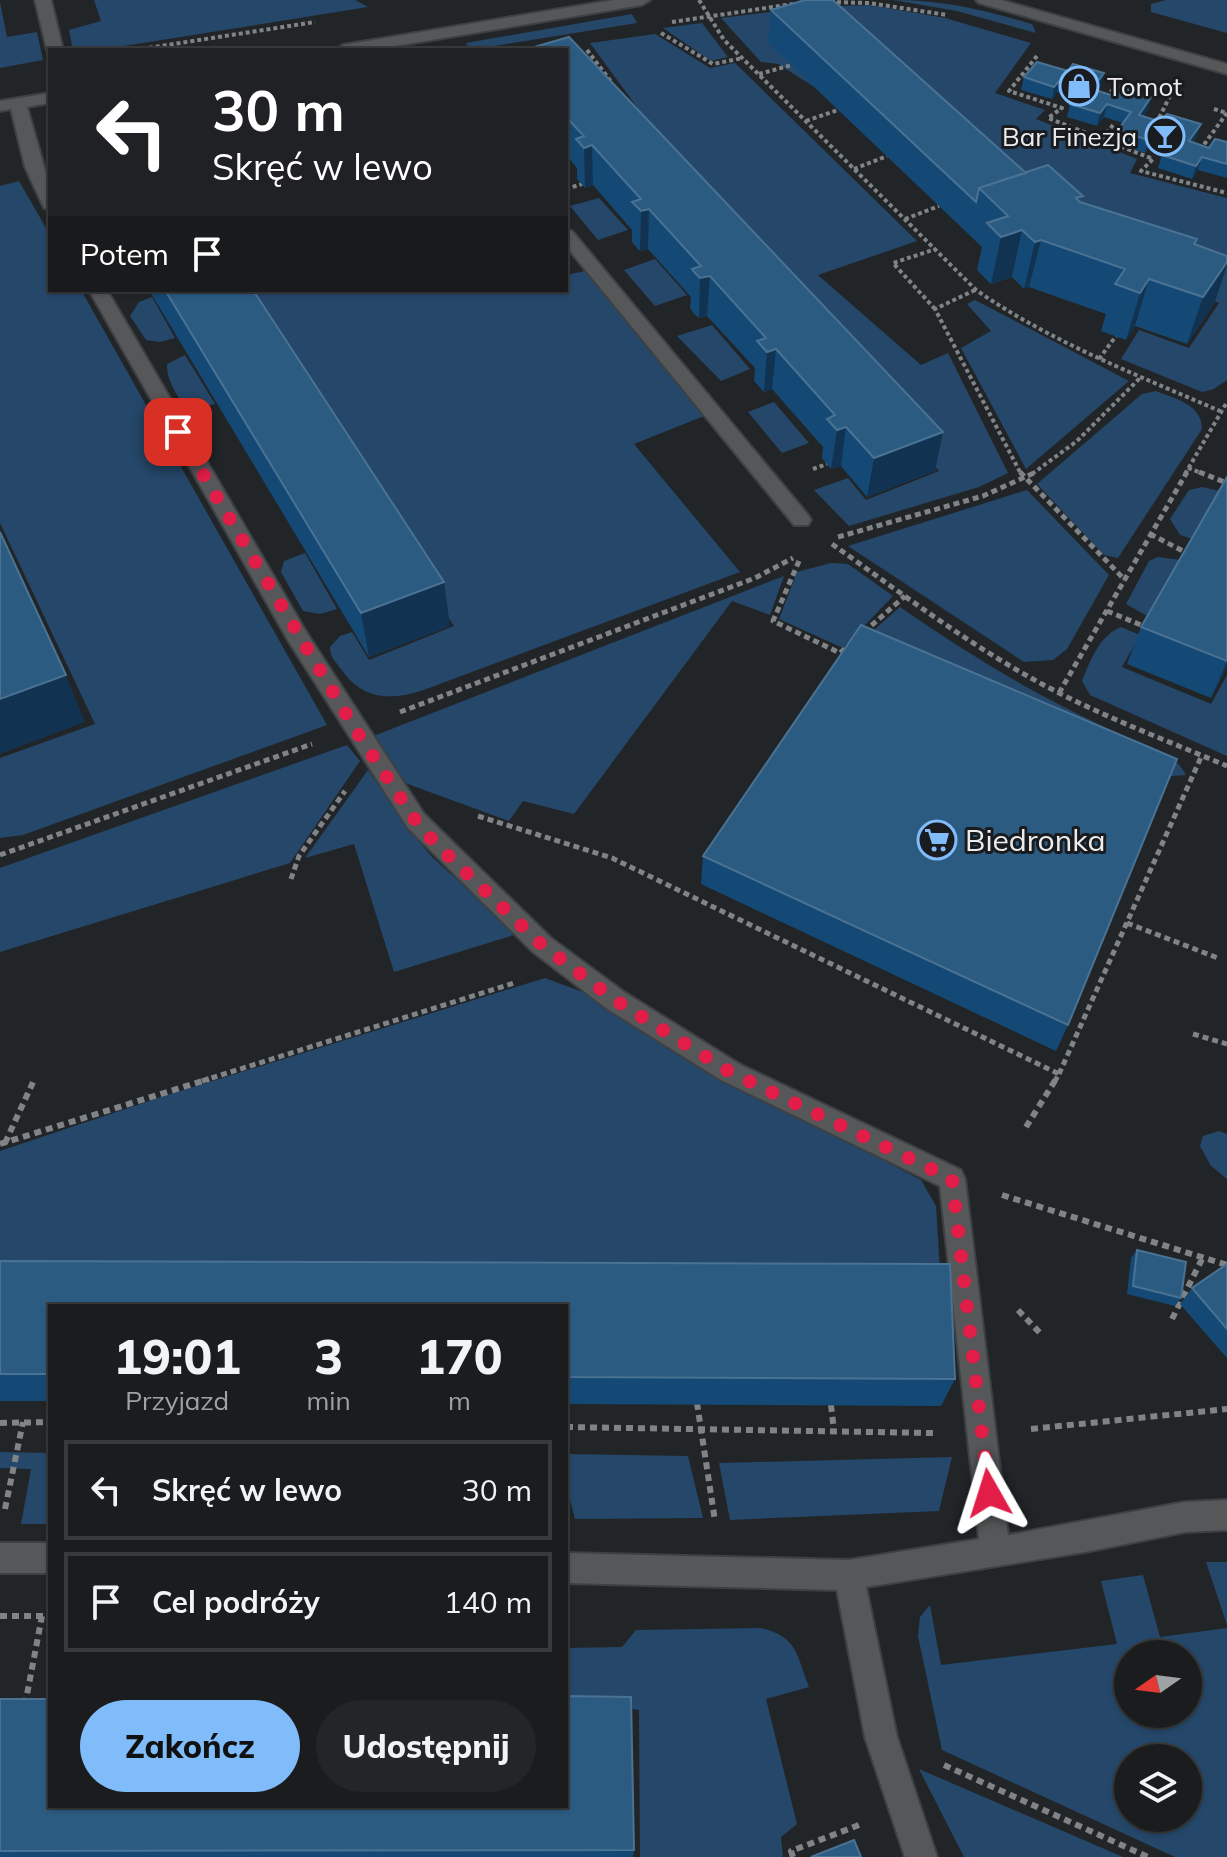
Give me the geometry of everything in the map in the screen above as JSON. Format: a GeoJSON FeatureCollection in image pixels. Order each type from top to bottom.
{"type":"FeatureCollection","features":[{"type":"Feature","properties":{"kind":"street"},"geometry":{"type":"LineString","coordinates":[[43,0],[55,48]]}},
{"type":"Feature","properties":{"kind":"street"},"geometry":{"type":"LineString","coordinates":[[367,48],[416,44],[642,0]]}},
{"type":"Feature","properties":{"kind":"street"},"geometry":{"type":"LineString","coordinates":[[984,0],[1227,69]]}},
{"type":"Feature","properties":{"kind":"street"},"geometry":{"type":"LineString","coordinates":[[0,106],[48,98]]}},
{"type":"Feature","properties":{"kind":"street"},"geometry":{"type":"LineString","coordinates":[[18,103],[24,139],[36,178],[48,200]]}},
{"type":"Feature","properties":{"kind":"street"},"geometry":{"type":"LineString","coordinates":[[568,237],[801,520]]}},
{"type":"Feature","properties":{"kind":"street"},"geometry":{"type":"LineString","coordinates":[[99,292],[297,636],[416,821],[435,843],[568,966],[615,1000],[730,1072],[952,1179],[995,1551]]}},
{"type":"Feature","properties":{"kind":"street"},"geometry":{"type":"LineString","coordinates":[[568,1568],[849,1575],[1185,1517],[1227,1515]]}},
{"type":"Feature","properties":{"kind":"street"},"geometry":{"type":"LineString","coordinates":[[0,1558],[48,1558]]}},
{"type":"Feature","properties":{"kind":"street"},"geometry":{"type":"LineString","coordinates":[[849,1575],[881,1737],[921,1857]]}},
{"type":"Feature","properties":{"kind":"path"},"geometry":{"type":"LineString","coordinates":[[699,0],[724,40],[976,290],[1002,308],[1099,359],[1140,378],[1225,407],[1059,693]]}},
{"type":"Feature","properties":{"kind":"path"},"geometry":{"type":"LineString","coordinates":[[822,2],[869,3],[947,15]]}},
{"type":"Feature","properties":{"kind":"path"},"geometry":{"type":"LineString","coordinates":[[665,24],[799,3]]}},
{"type":"Feature","properties":{"kind":"path"},"geometry":{"type":"LineString","coordinates":[[148,48],[315,22]]}},
{"type":"Feature","properties":{"kind":"path"},"geometry":{"type":"LineString","coordinates":[[650,26],[713,64],[743,58]]}},
{"type":"Feature","properties":{"kind":"path"},"geometry":{"type":"LineString","coordinates":[[586,49],[613,85]]}},
{"type":"Feature","properties":{"kind":"path"},"geometry":{"type":"LineString","coordinates":[[1042,51],[1009,91],[1062,108]]}},
{"type":"Feature","properties":{"kind":"path"},"geometry":{"type":"LineString","coordinates":[[759,74],[792,65]]}},
{"type":"Feature","properties":{"kind":"path"},"geometry":{"type":"LineString","coordinates":[[1028,68],[1038,71]]}},
{"type":"Feature","properties":{"kind":"path"},"geometry":{"type":"LineString","coordinates":[[1104,102],[1120,77],[1107,73]]}},
{"type":"Feature","properties":{"kind":"path"},"geometry":{"type":"LineString","coordinates":[[1153,128],[1171,94],[1158,90]]}},
{"type":"Feature","properties":{"kind":"path"},"geometry":{"type":"LineString","coordinates":[[1067,101],[1048,118],[1153,159]]}},
{"type":"Feature","properties":{"kind":"path"},"geometry":{"type":"LineString","coordinates":[[1197,154],[1227,113],[1213,109]]}},
{"type":"Feature","properties":{"kind":"path"},"geometry":{"type":"LineString","coordinates":[[806,121],[838,110]]}},
{"type":"Feature","properties":{"kind":"path"},"geometry":{"type":"LineString","coordinates":[[1102,139],[1113,125]]}},
{"type":"Feature","properties":{"kind":"path"},"geometry":{"type":"LineString","coordinates":[[1158,152],[1141,171],[1227,193]]}},
{"type":"Feature","properties":{"kind":"path"},"geometry":{"type":"LineString","coordinates":[[854,169],[887,156]]}},
{"type":"Feature","properties":{"kind":"path"},"geometry":{"type":"LineString","coordinates":[[568,188],[582,184]]}},
{"type":"Feature","properties":{"kind":"path"},"geometry":{"type":"LineString","coordinates":[[905,219],[939,206]]}},
{"type":"Feature","properties":{"kind":"path"},"geometry":{"type":"LineString","coordinates":[[936,249],[893,263],[935,309],[1023,478],[1125,580]]}},
{"type":"Feature","properties":{"kind":"path"},"geometry":{"type":"LineString","coordinates":[[935,309],[976,290]]}},
{"type":"Feature","properties":{"kind":"path"},"geometry":{"type":"LineString","coordinates":[[1099,359],[1116,336]]}},
{"type":"Feature","properties":{"kind":"path"},"geometry":{"type":"LineString","coordinates":[[1140,378],[1115,407],[1081,437],[1005,488],[826,541],[967,640],[1059,693],[1227,766]]}},
{"type":"Feature","properties":{"kind":"path"},"geometry":{"type":"LineString","coordinates":[[1188,468],[1227,483]]}},
{"type":"Feature","properties":{"kind":"path"},"geometry":{"type":"LineString","coordinates":[[1150,534],[1190,554]]}},
{"type":"Feature","properties":{"kind":"path"},"geometry":{"type":"LineString","coordinates":[[802,553],[773,621],[840,653],[851,644]]}},
{"type":"Feature","properties":{"kind":"path"},"geometry":{"type":"LineString","coordinates":[[862,634],[905,596]]}},
{"type":"Feature","properties":{"kind":"path"},"geometry":{"type":"LineString","coordinates":[[1107,611],[1141,625]]}},
{"type":"Feature","properties":{"kind":"path"},"geometry":{"type":"LineString","coordinates":[[291,879],[299,856],[372,751]]}},
{"type":"Feature","properties":{"kind":"path"},"geometry":{"type":"LineString","coordinates":[[1026,1127],[1059,1074],[1202,755]]}},
{"type":"Feature","properties":{"kind":"path"},"geometry":{"type":"LineString","coordinates":[[397,791],[612,858],[1059,1074]]}},
{"type":"Feature","properties":{"kind":"path"},"geometry":{"type":"LineString","coordinates":[[1127,923],[1218,958]]}},
{"type":"Feature","properties":{"kind":"path"},"geometry":{"type":"LineString","coordinates":[[3,1144],[568,966]]}},
{"type":"Feature","properties":{"kind":"path"},"geometry":{"type":"LineString","coordinates":[[1193,1034],[1227,1044]]}},
{"type":"Feature","properties":{"kind":"path"},"geometry":{"type":"LineString","coordinates":[[3,1144],[34,1080]]}},
{"type":"Feature","properties":{"kind":"path"},"geometry":{"type":"LineString","coordinates":[[952,1179],[1227,1265]]}},
{"type":"Feature","properties":{"kind":"path"},"geometry":{"type":"LineString","coordinates":[[1172,1319],[1203,1257]]}},
{"type":"Feature","properties":{"kind":"path"},"geometry":{"type":"LineString","coordinates":[[697,1403],[723,1572]]}},
{"type":"Feature","properties":{"kind":"path"},"geometry":{"type":"LineString","coordinates":[[831,1405],[834,1431]]}},
{"type":"Feature","properties":{"kind":"path"},"geometry":{"type":"LineString","coordinates":[[568,1427],[982,1434],[1227,1409]]}},
{"type":"Feature","properties":{"kind":"path"},"geometry":{"type":"LineString","coordinates":[[3,1520],[23,1422]]}},
{"type":"Feature","properties":{"kind":"path"},"geometry":{"type":"LineString","coordinates":[[0,1423],[48,1422]]}},
{"type":"Feature","properties":{"kind":"path"},"geometry":{"type":"LineString","coordinates":[[0,1616],[46,1616],[23,1714]]}},
{"type":"Feature","properties":{"kind":"path"},"geometry":{"type":"LineString","coordinates":[[881,1737],[1148,1857]]}},
{"type":"Feature","properties":{"kind":"path"},"geometry":{"type":"LineString","coordinates":[[793,1857],[791,1851],[903,1808]]}},
{"type":"Feature","properties":{"kind":"shaded area"},"geometry":{"type":"Polygon","coordinates":[[[94,0],[355,0],[368,7],[112,48],[73,48],[69,30],[101,21],[94,0]]]}},
{"type":"Feature","properties":{"kind":"shaded area"},"geometry":{"type":"Polygon","coordinates":[[[893,0],[980,10],[1032,24],[1036,33],[957,11],[893,0]]]}},
{"type":"Feature","properties":{"kind":"shaded area"},"geometry":{"type":"Polygon","coordinates":[[[1166,0],[1227,0],[1227,33],[1151,12],[1151,4],[1166,0]]]}},
{"type":"Feature","properties":{"kind":"shaded area"},"geometry":{"type":"Polygon","coordinates":[[[0,2],[7,37],[37,32],[43,60],[0,68],[0,2]]]}},
{"type":"Feature","properties":{"kind":"shaded area"},"geometry":{"type":"Polygon","coordinates":[[[871,5],[945,18],[1031,43],[995,93],[1045,110],[1036,119],[1137,159],[1130,173],[1227,198],[1227,380],[1214,389],[1202,392],[1121,359],[1139,330],[1189,348],[1219,303],[1057,240],[778,64],[761,62],[721,18],[809,7],[871,5]]]}},
{"type":"Feature","properties":{"kind":"shaded area"},"geometry":{"type":"Polygon","coordinates":[[[632,14],[637,23],[481,48],[468,48],[466,43],[632,14]]]}},
{"type":"Feature","properties":{"kind":"shaded area"},"geometry":{"type":"Polygon","coordinates":[[[702,23],[728,57],[711,61],[663,28],[702,23]]]}},
{"type":"Feature","properties":{"kind":"shaded area"},"geometry":{"type":"Polygon","coordinates":[[[655,34],[710,68],[735,63],[917,241],[818,275],[921,365],[948,353],[1008,473],[979,487],[849,526],[814,490],[848,478],[866,500],[939,471],[638,146],[656,133],[590,43],[655,34]]]}},
{"type":"Feature","properties":{"kind":"shaded area"},"geometry":{"type":"Polygon","coordinates":[[[19,181],[48,232],[48,292],[82,292],[327,725],[23,835],[0,838],[0,758],[95,724],[0,523],[0,186],[19,181]]]}},
{"type":"Feature","properties":{"kind":"shaded area"},"geometry":{"type":"Polygon","coordinates":[[[599,198],[628,230],[598,240],[570,206],[599,198]]]}},
{"type":"Feature","properties":{"kind":"shaded area"},"geometry":{"type":"Polygon","coordinates":[[[655,259],[687,295],[655,306],[624,270],[655,259]]]}},
{"type":"Feature","properties":{"kind":"shaded area"},"geometry":{"type":"Polygon","coordinates":[[[585,271],[704,416],[634,444],[740,572],[421,691],[398,696],[367,692],[349,679],[332,656],[330,647],[340,636],[352,632],[369,660],[454,626],[237,292],[568,292],[568,275],[585,271]]]}},
{"type":"Feature","properties":{"kind":"shaded area"},"geometry":{"type":"Polygon","coordinates":[[[152,297],[175,338],[160,342],[146,340],[130,316],[139,302],[152,297]]]}},
{"type":"Feature","properties":{"kind":"shaded area"},"geometry":{"type":"Polygon","coordinates":[[[975,300],[1129,381],[1026,469],[961,348],[991,331],[967,304],[975,300]]]}},
{"type":"Feature","properties":{"kind":"shaded area"},"geometry":{"type":"Polygon","coordinates":[[[712,325],[750,369],[721,381],[677,336],[712,325]]]}},
{"type":"Feature","properties":{"kind":"shaded area"},"geometry":{"type":"Polygon","coordinates":[[[185,355],[215,404],[190,405],[177,395],[169,379],[167,364],[185,355]]]}},
{"type":"Feature","properties":{"kind":"shaded area"},"geometry":{"type":"Polygon","coordinates":[[[1156,391],[1192,408],[1201,421],[1202,429],[1118,558],[1104,555],[1037,484],[1142,394],[1156,391]]]}},
{"type":"Feature","properties":{"kind":"shaded area"},"geometry":{"type":"Polygon","coordinates":[[[774,402],[809,443],[782,453],[748,412],[774,402]]]}},
{"type":"Feature","properties":{"kind":"shaded area"},"geometry":{"type":"Polygon","coordinates":[[[1202,487],[1220,491],[1193,539],[1180,535],[1170,519],[1189,490],[1202,487]]]}},
{"type":"Feature","properties":{"kind":"shaded area"},"geometry":{"type":"Polygon","coordinates":[[[1027,490],[1109,575],[1067,649],[1053,660],[1024,662],[848,546],[1027,490]]]}},
{"type":"Feature","properties":{"kind":"shaded area"},"geometry":{"type":"Polygon","coordinates":[[[305,553],[337,609],[320,614],[303,611],[281,572],[284,561],[305,553]]]}},
{"type":"Feature","properties":{"kind":"shaded area"},"geometry":{"type":"Polygon","coordinates":[[[1158,557],[1181,560],[1149,617],[1126,604],[1149,561],[1158,557]]]}},
{"type":"Feature","properties":{"kind":"shaded area"},"geometry":{"type":"Polygon","coordinates":[[[831,563],[848,564],[893,596],[843,648],[779,619],[797,572],[831,563]]]}},
{"type":"Feature","properties":{"kind":"shaded area"},"geometry":{"type":"Polygon","coordinates":[[[784,576],[770,615],[732,601],[574,814],[523,801],[509,821],[405,783],[371,737],[784,576]]]}},
{"type":"Feature","properties":{"kind":"shaded area"},"geometry":{"type":"Polygon","coordinates":[[[900,607],[981,661],[1037,693],[1167,755],[1186,775],[1158,777],[850,651],[900,607]]]}},
{"type":"Feature","properties":{"kind":"shaded area"},"geometry":{"type":"Polygon","coordinates":[[[1121,627],[1140,635],[1122,667],[1211,704],[1227,675],[1227,756],[1090,695],[1082,681],[1089,665],[1107,636],[1121,627]]]}},
{"type":"Feature","properties":{"kind":"shaded area"},"geometry":{"type":"Polygon","coordinates":[[[347,745],[360,761],[290,863],[0,952],[0,868],[347,745]]]}},
{"type":"Feature","properties":{"kind":"shaded area"},"geometry":{"type":"Polygon","coordinates":[[[368,770],[432,857],[517,934],[394,972],[354,844],[305,858],[368,770]]]}},
{"type":"Feature","properties":{"kind":"shaded area"},"geometry":{"type":"Polygon","coordinates":[[[545,978],[588,994],[734,1083],[921,1180],[936,1206],[940,1271],[0,1284],[0,1151],[164,1096],[545,978]]]}},
{"type":"Feature","properties":{"kind":"shaded area"},"geometry":{"type":"Polygon","coordinates":[[[1219,1131],[1227,1134],[1227,1179],[1211,1166],[1200,1146],[1203,1136],[1219,1131]]]}},
{"type":"Feature","properties":{"kind":"shaded area"},"geometry":{"type":"Polygon","coordinates":[[[0,1452],[48,1453],[48,1524],[21,1524],[31,1469],[0,1468],[0,1452]]]}},
{"type":"Feature","properties":{"kind":"shaded area"},"geometry":{"type":"Polygon","coordinates":[[[568,1454],[688,1456],[703,1518],[575,1519],[568,1493],[568,1454]]]}},
{"type":"Feature","properties":{"kind":"shaded area"},"geometry":{"type":"Polygon","coordinates":[[[952,1457],[939,1511],[730,1520],[719,1463],[952,1457]]]}},
{"type":"Feature","properties":{"kind":"shaded area"},"geometry":{"type":"Polygon","coordinates":[[[1206,1562],[1227,1562],[1227,1625],[1206,1562]]]}},
{"type":"Feature","properties":{"kind":"shaded area"},"geometry":{"type":"Polygon","coordinates":[[[1143,1575],[1160,1637],[1227,1628],[1227,1857],[1175,1857],[1121,1832],[1202,1832],[1202,1744],[1114,1744],[1114,1829],[942,1750],[918,1636],[920,1617],[930,1605],[941,1665],[1114,1644],[1114,1728],[1202,1728],[1202,1640],[1116,1640],[1101,1581],[1143,1575]]]}},
{"type":"Feature","properties":{"kind":"shaded area"},"geometry":{"type":"Polygon","coordinates":[[[761,1628],[782,1636],[794,1648],[809,1687],[766,1699],[797,1824],[781,1837],[783,1857],[640,1857],[639,1710],[568,1699],[568,1648],[622,1647],[636,1630],[761,1628]]]}},
{"type":"Feature","properties":{"kind":"shaded area"},"geometry":{"type":"Polygon","coordinates":[[[919,1769],[1123,1857],[964,1857],[919,1769]]]}},
{"type":"Feature","properties":{"kind":"building"},"geometry":{"type":"Polygon","coordinates":[[[805,0],[833,0],[1026,173],[979,188],[976,202],[771,10],[805,0]]]}},
{"type":"Feature","properties":{"kind":"building"},"geometry":{"type":"Polygon","coordinates":[[[569,37],[943,432],[874,458],[846,427],[837,430],[827,419],[835,415],[776,349],[767,352],[757,341],[766,338],[710,276],[700,278],[696,274],[692,269],[701,266],[649,209],[641,211],[632,202],[641,199],[592,145],[584,148],[576,139],[584,136],[568,119],[568,48],[531,48],[569,37]]]}},
{"type":"Feature","properties":{"kind":"building"},"geometry":{"type":"Polygon","coordinates":[[[1037,62],[1068,71],[1073,64],[1104,73],[1092,89],[1114,96],[1120,87],[1151,97],[1139,115],[1161,122],[1167,114],[1201,124],[1189,141],[1209,148],[1215,139],[1227,142],[1227,164],[1202,157],[1196,166],[1162,155],[1175,137],[1155,131],[1148,140],[1118,130],[1131,112],[1107,104],[1100,113],[1070,104],[1084,87],[1060,80],[1054,87],[1024,77],[1037,62]]]}},
{"type":"Feature","properties":{"kind":"building"},"geometry":{"type":"Polygon","coordinates":[[[1048,165],[1083,196],[1076,198],[1080,202],[1197,239],[1194,244],[1227,256],[1227,262],[1203,297],[1149,279],[1140,293],[1115,284],[1125,269],[1041,240],[1035,242],[1022,230],[1001,237],[987,223],[1008,216],[979,188],[1048,165]]]}},
{"type":"Feature","properties":{"kind":"building"},"geometry":{"type":"Polygon","coordinates":[[[166,292],[254,292],[444,582],[361,613],[166,292]]]}},
{"type":"Feature","properties":{"kind":"building"},"geometry":{"type":"Polygon","coordinates":[[[1227,477],[1227,661],[1141,627],[1227,477]]]}},
{"type":"Feature","properties":{"kind":"building"},"geometry":{"type":"Polygon","coordinates":[[[0,532],[66,675],[0,699],[0,532]]]}},
{"type":"Feature","properties":{"kind":"building","name":"Biedronka"},"geometry":{"type":"Polygon","coordinates":[[[861,625],[1177,759],[1068,1025],[703,856],[861,625]]]}},
{"type":"Feature","properties":{"kind":"building"},"geometry":{"type":"Polygon","coordinates":[[[1137,1250],[1186,1262],[1181,1298],[1133,1286],[1137,1250]]]}},
{"type":"Feature","properties":{"kind":"building"},"geometry":{"type":"Polygon","coordinates":[[[0,1261],[950,1264],[955,1379],[568,1377],[568,1304],[48,1304],[48,1374],[0,1374],[0,1261]]]}},
{"type":"Feature","properties":{"kind":"building"},"geometry":{"type":"Polygon","coordinates":[[[1227,1264],[1227,1329],[1192,1288],[1227,1264]]]}},
{"type":"Feature","properties":{"kind":"building"},"geometry":{"type":"Polygon","coordinates":[[[568,1696],[631,1697],[634,1850],[0,1851],[0,1699],[48,1699],[48,1808],[568,1808],[568,1696]]]}},
{"type":"Feature","properties":{"kind":"building"},"geometry":{"type":"Polygon","coordinates":[[[854,1840],[861,1857],[811,1857],[854,1840]]]}},
{"type":"Feature","properties":{"kind":"place","name":"Tomot"},"geometry":{"type":"Point","coordinates":[1079,86]}},
{"type":"Feature","properties":{"kind":"place","name":"Bar Finezja"},"geometry":{"type":"Point","coordinates":[1165,136]}},
{"type":"Feature","properties":{"kind":"place","name":"Biedronka"},"geometry":{"type":"Point","coordinates":[937,840]}},
{"type":"Feature","properties":{"kind":"route"},"geometry":{"type":"LineString","coordinates":[[178,432],[355,729],[416,821],[435,843],[542,945],[615,1000],[730,1072],[952,1179],[989,1493]]}}]}
